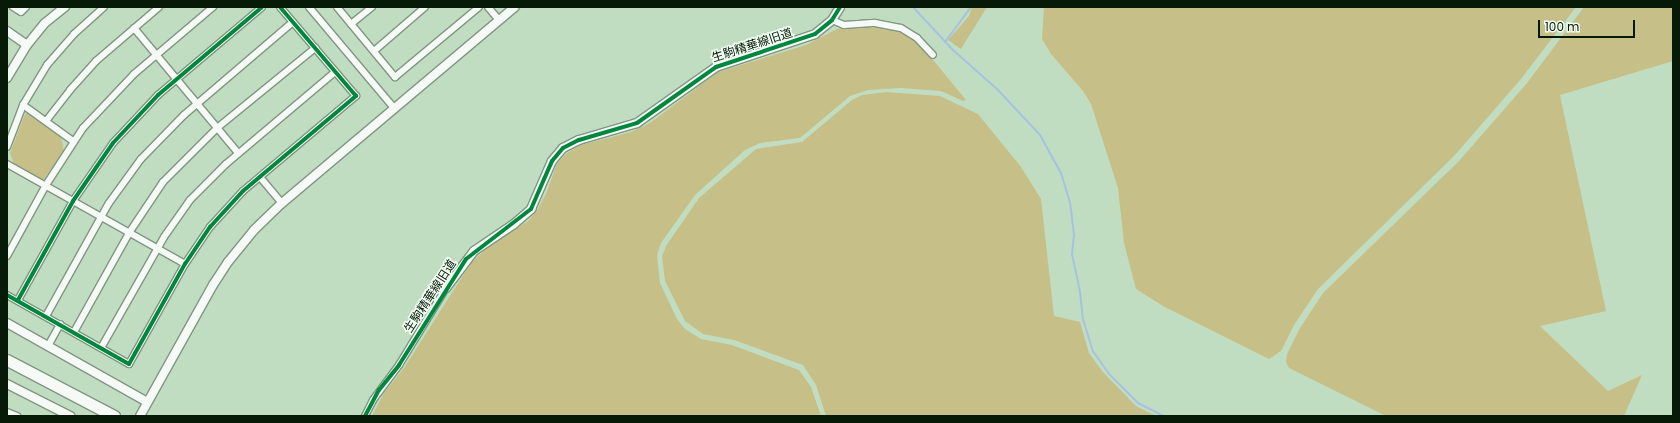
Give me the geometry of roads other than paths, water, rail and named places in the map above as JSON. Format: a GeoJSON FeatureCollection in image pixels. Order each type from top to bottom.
{"type":"FeatureCollection","features":[{"type":"Feature","properties":{"kind":"highway"},"geometry":{"type":"LineString","coordinates":[[7,360],[114,416]]}},
{"type":"Feature","properties":{"kind":"highway"},"geometry":{"type":"LineString","coordinates":[[7,366],[104,416]]}},
{"type":"Feature","properties":{"kind":"street"},"geometry":{"type":"LineString","coordinates":[[12,7],[21,12],[26,7]]}},
{"type":"Feature","properties":{"kind":"street"},"geometry":{"type":"LineString","coordinates":[[7,78],[27,45],[45,23],[65,7]]}},
{"type":"Feature","properties":{"kind":"street"},"geometry":{"type":"LineString","coordinates":[[7,147],[23,105],[55,56],[104,7]]}},
{"type":"Feature","properties":{"kind":"street"},"geometry":{"type":"LineString","coordinates":[[46,121],[83,75],[159,7]]}},
{"type":"Feature","properties":{"kind":"street"},"geometry":{"type":"LineString","coordinates":[[7,256],[46,185],[73,141],[119,88],[213,7]]}},
{"type":"Feature","properties":{"kind":"street"},"geometry":{"type":"LineString","coordinates":[[18,300],[73,201],[122,132],[176,79],[262,7]]}},
{"type":"Feature","properties":{"kind":"street"},"geometry":{"type":"LineString","coordinates":[[309,7],[394,108]]}},
{"type":"Feature","properties":{"kind":"street"},"geometry":{"type":"LineString","coordinates":[[337,7],[395,77],[479,7]]}},
{"type":"Feature","properties":{"kind":"street"},"geometry":{"type":"LineString","coordinates":[[351,24],[372,7]]}},
{"type":"Feature","properties":{"kind":"street"},"geometry":{"type":"LineString","coordinates":[[374,51],[425,7]]}},
{"type":"Feature","properties":{"kind":"street"},"geometry":{"type":"LineString","coordinates":[[488,7],[499,20]]}},
{"type":"Feature","properties":{"kind":"street"},"geometry":{"type":"LineString","coordinates":[[141,414],[228,262],[254,230],[282,203],[515,7]]}},
{"type":"Feature","properties":{"kind":"street","name":"生駒精華線旧道"},"geometry":{"type":"LineString","coordinates":[[366,416],[373,400],[398,365],[446,288],[474,251],[514,224],[532,209],[552,161],[570,144],[637,123],[657,111],[708,70],[804,39],[815,34],[832,20],[840,7]]}},
{"type":"Feature","properties":{"kind":"street"},"geometry":{"type":"LineString","coordinates":[[7,295],[129,364],[199,240],[221,214],[260,177],[356,96],[314,48],[283,8]]}},
{"type":"Feature","properties":{"kind":"street"},"geometry":{"type":"LineString","coordinates":[[832,20],[844,25],[875,23],[901,28],[917,38],[932,55]]}},
{"type":"Feature","properties":{"kind":"street"},"geometry":{"type":"LineString","coordinates":[[46,316],[102,218],[141,159],[197,104],[293,22]]}},
{"type":"Feature","properties":{"kind":"street"},"geometry":{"type":"LineString","coordinates":[[134,28],[238,153]]}},
{"type":"Feature","properties":{"kind":"street"},"geometry":{"type":"LineString","coordinates":[[7,31],[27,45]]}},
{"type":"Feature","properties":{"kind":"street"},"geometry":{"type":"LineString","coordinates":[[74,332],[129,233],[163,182],[217,128],[314,48]]}},
{"type":"Feature","properties":{"kind":"street"},"geometry":{"type":"LineString","coordinates":[[101,348],[158,249],[190,200],[238,153],[335,72]]}},
{"type":"Feature","properties":{"kind":"street"},"geometry":{"type":"LineString","coordinates":[[23,105],[73,141]]}},
{"type":"Feature","properties":{"kind":"street"},"geometry":{"type":"LineString","coordinates":[[7,164],[185,264]]}},
{"type":"Feature","properties":{"kind":"street"},"geometry":{"type":"LineString","coordinates":[[260,177],[282,203]]}},
{"type":"Feature","properties":{"kind":"street"},"geometry":{"type":"LineString","coordinates":[[7,323],[147,402]]}},
{"type":"Feature","properties":{"kind":"street"},"geometry":{"type":"LineString","coordinates":[[48,346],[60,324]]}},
{"type":"Feature","properties":{"kind":"street"},"geometry":{"type":"LineString","coordinates":[[7,384],[70,416]]}},
{"type":"Feature","properties":{"kind":"street"},"geometry":{"type":"LineString","coordinates":[[7,412],[17,416]]}},
{"type":"Feature","properties":{"kind":"waterway"},"geometry":{"type":"LineString","coordinates":[[913,7],[953,50],[997,89],[1040,135],[1061,173],[1070,202],[1074,235],[1072,254],[1080,292],[1083,319],[1093,351],[1110,375],[1138,403],[1163,416]]}},
{"type":"Feature","properties":{"kind":"waterway"},"geometry":{"type":"LineString","coordinates":[[945,42],[971,7]]}}]}
